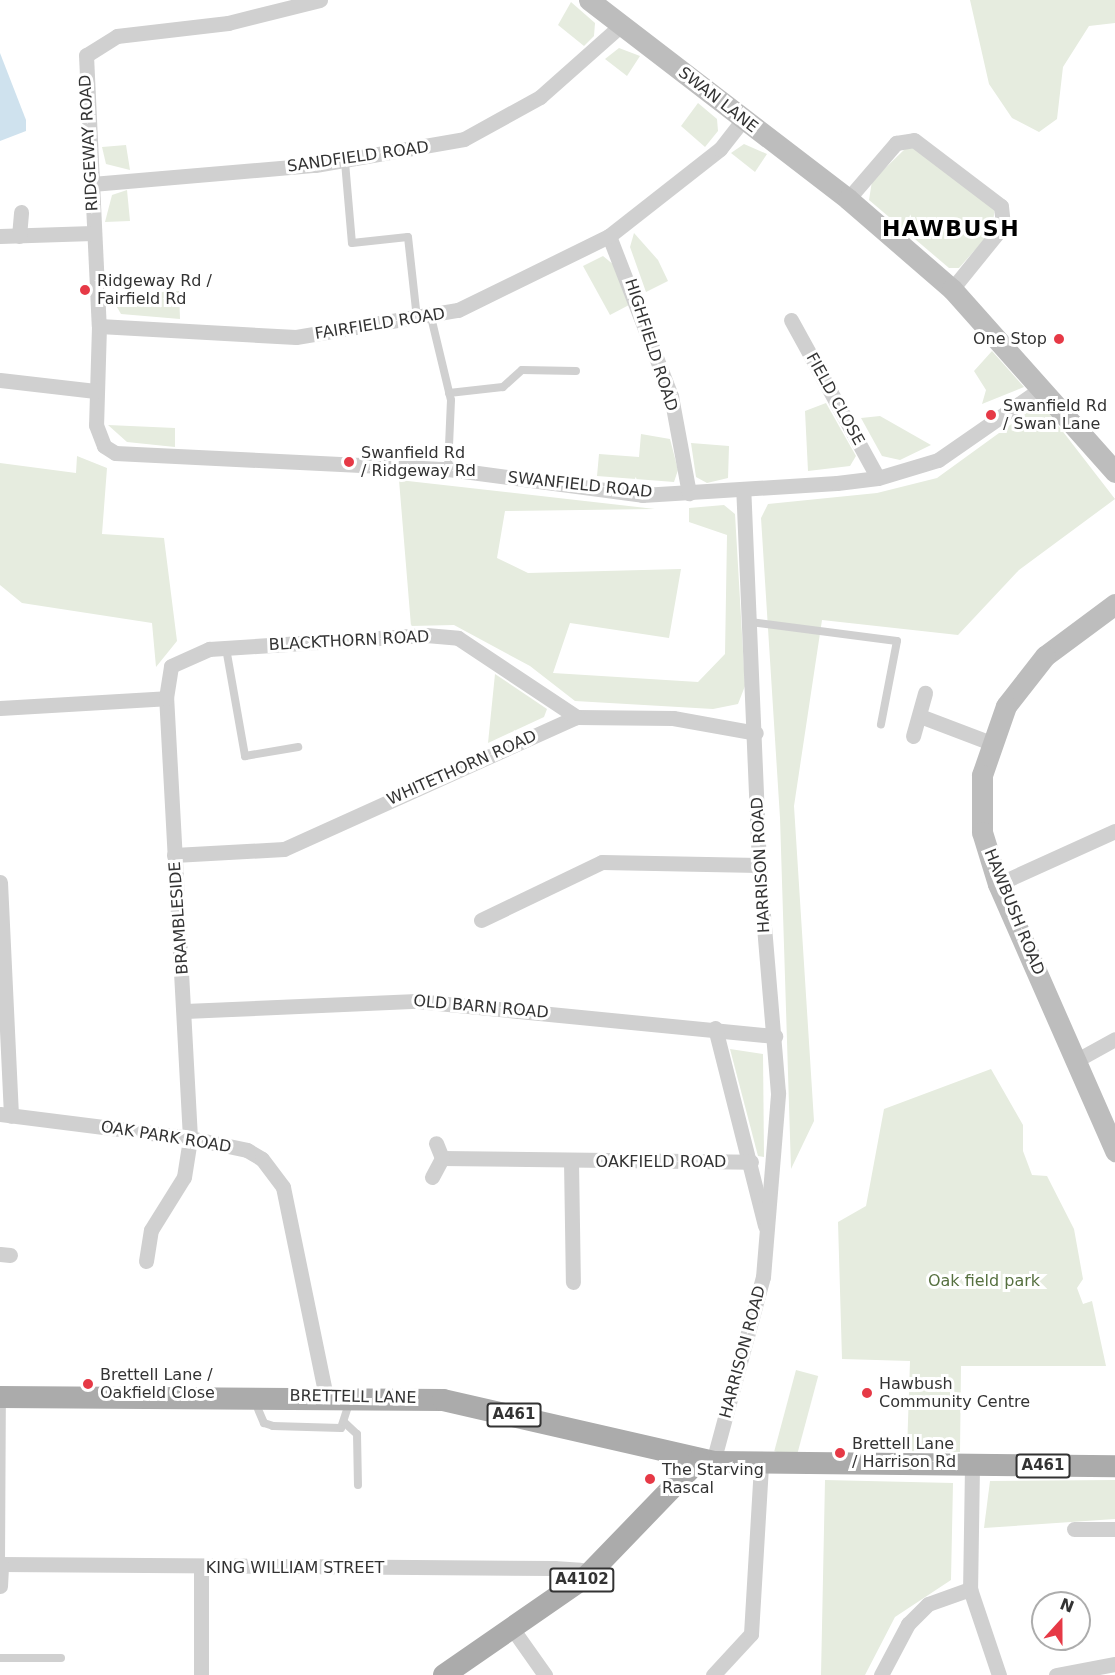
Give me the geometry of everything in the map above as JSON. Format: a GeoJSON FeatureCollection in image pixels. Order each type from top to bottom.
{"type":"FeatureCollection","features":[{"type":"Feature","properties":{"kind":"main road","name":"BRETTELL LANE"},"geometry":{"type":"LineString","coordinates":[[1,1397],[350,1396],[475,1404],[706,1461]]}},
{"type":"Feature","properties":{"kind":"main road","name":"A461"},"geometry":{"type":"LineString","coordinates":[[706,1461],[761,1464],[1115,1466]]}},
{"type":"Feature","properties":{"kind":"main road","name":"A4102"},"geometry":{"type":"LineString","coordinates":[[444,1675],[514,1631],[587,1576],[706,1461]]}},
{"type":"Feature","properties":{"kind":"street","name":"RIDGEWAY ROAD"},"geometry":{"type":"LineString","coordinates":[[99,437],[95,391],[99,326],[92,184],[84,101],[86,55],[96,46],[117,36],[228,23],[320,0]]}},
{"type":"Feature","properties":{"kind":"street","name":"SWAN LANE"},"geometry":{"type":"LineString","coordinates":[[589,0],[848,199],[952,289],[1115,472]]}},
{"type":"Feature","properties":{"kind":"street","name":"SANDFIELD ROAD"},"geometry":{"type":"LineString","coordinates":[[92,184],[345,162],[455,142],[512,117],[582,64],[621,25]]}},
{"type":"Feature","properties":{"kind":"street","name":"FAIRFIELD ROAD"},"geometry":{"type":"LineString","coordinates":[[99,326],[296,337],[424,319],[524,282],[609,236],[720,149],[743,120]]}},
{"type":"Feature","properties":{"kind":"street"},"geometry":{"type":"LineString","coordinates":[[848,199],[896,143],[914,140],[1001,206],[1003,226],[952,289]]}},
{"type":"Feature","properties":{"kind":"street"},"geometry":{"type":"LineString","coordinates":[[19,236],[21,212]]}},
{"type":"Feature","properties":{"kind":"street"},"geometry":{"type":"LineString","coordinates":[[0,236],[93,233]]}},
{"type":"Feature","properties":{"kind":"street","name":"HIGHFIELD ROAD"},"geometry":{"type":"LineString","coordinates":[[609,236],[671,396],[689,494]]}},
{"type":"Feature","properties":{"kind":"street","name":"FIELD CLOSE"},"geometry":{"type":"LineString","coordinates":[[791,320],[879,478]]}},
{"type":"Feature","properties":{"kind":"street"},"geometry":{"type":"LineString","coordinates":[[0,380],[95,391]]}},
{"type":"Feature","properties":{"kind":"street","name":"SWANFIELD ROAD"},"geometry":{"type":"LineString","coordinates":[[99,437],[125,456],[448,469],[642,495],[689,494],[879,478],[938,460],[1042,388]]}},
{"type":"Feature","properties":{"kind":"street","name":"HARRISON ROAD"},"geometry":{"type":"LineString","coordinates":[[706,1461],[763,1277],[776,1138],[775,1036],[759,865],[756,733],[743,489]]}},
{"type":"Feature","properties":{"kind":"street","name":"HAWBUSH ROAD"},"geometry":{"type":"LineString","coordinates":[[1115,604],[1046,656],[1024,680],[991,743],[982,775],[982,832],[998,884],[1115,1151]]}},
{"type":"Feature","properties":{"kind":"street","name":"BLACKTHORN ROAD"},"geometry":{"type":"LineString","coordinates":[[166,698],[169,673],[182,656],[226,648],[426,634],[458,638],[577,717]]}},
{"type":"Feature","properties":{"kind":"street"},"geometry":{"type":"LineString","coordinates":[[913,736],[926,693]]}},
{"type":"Feature","properties":{"kind":"street"},"geometry":{"type":"LineString","coordinates":[[0,708],[166,698]]}},
{"type":"Feature","properties":{"kind":"street","name":"BRAMBLESIDE"},"geometry":{"type":"LineString","coordinates":[[146,1261],[151,1230],[184,1177],[190,1138],[185,1011],[166,698]]}},
{"type":"Feature","properties":{"kind":"street"},"geometry":{"type":"LineString","coordinates":[[920,716],[991,743]]}},
{"type":"Feature","properties":{"kind":"street","name":"WHITETHORN ROAD"},"geometry":{"type":"LineString","coordinates":[[174,855],[284,849],[577,717],[673,718],[756,733]]}},
{"type":"Feature","properties":{"kind":"street"},"geometry":{"type":"LineString","coordinates":[[998,884],[1115,831]]}},
{"type":"Feature","properties":{"kind":"street"},"geometry":{"type":"LineString","coordinates":[[482,920],[602,862],[759,865]]}},
{"type":"Feature","properties":{"kind":"street"},"geometry":{"type":"LineString","coordinates":[[0,882],[6,1115]]}},
{"type":"Feature","properties":{"kind":"street","name":"OLD BARN ROAD"},"geometry":{"type":"LineString","coordinates":[[185,1011],[417,1001],[715,1028],[775,1036]]}},
{"type":"Feature","properties":{"kind":"street","name":"HARRISON ROAD"},"geometry":{"type":"LineString","coordinates":[[715,1028],[751,1162],[768,1240]]}},
{"type":"Feature","properties":{"kind":"street"},"geometry":{"type":"LineString","coordinates":[[1077,1060],[1115,1039]]}},
{"type":"Feature","properties":{"kind":"street","name":"OAK PARK ROAD"},"geometry":{"type":"LineString","coordinates":[[6,1115],[190,1138],[247,1150],[267,1164],[283,1186],[326,1396]]}},
{"type":"Feature","properties":{"kind":"street"},"geometry":{"type":"LineString","coordinates":[[432,1178],[442,1158],[436,1143]]}},
{"type":"Feature","properties":{"kind":"street","name":"OAKFIELD ROAD"},"geometry":{"type":"LineString","coordinates":[[442,1158],[751,1162]]}},
{"type":"Feature","properties":{"kind":"street","name":"OAKFIELD ROAD"},"geometry":{"type":"LineString","coordinates":[[571,1161],[573,1282]]}},
{"type":"Feature","properties":{"kind":"street"},"geometry":{"type":"LineString","coordinates":[[713,1675],[751,1634],[761,1464]]}},
{"type":"Feature","properties":{"kind":"street"},"geometry":{"type":"LineString","coordinates":[[972,1466],[970,1589],[999,1675]]}},
{"type":"Feature","properties":{"kind":"street"},"geometry":{"type":"LineString","coordinates":[[1074,1529],[1115,1529]]}},
{"type":"Feature","properties":{"kind":"street"},"geometry":{"type":"LineString","coordinates":[[0,1564],[0,1586]]}},
{"type":"Feature","properties":{"kind":"street","name":"KING WILLIAM STREET"},"geometry":{"type":"LineString","coordinates":[[0,1564],[201,1568],[554,1568],[580,1570],[587,1576]]}},
{"type":"Feature","properties":{"kind":"street"},"geometry":{"type":"LineString","coordinates":[[201,1568],[201,1675]]}},
{"type":"Feature","properties":{"kind":"street"},"geometry":{"type":"LineString","coordinates":[[881,1675],[914,1617],[928,1604],[970,1589]]}},
{"type":"Feature","properties":{"kind":"street"},"geometry":{"type":"LineString","coordinates":[[514,1631],[545,1675]]}},
{"type":"Feature","properties":{"kind":"street"},"geometry":{"type":"LineString","coordinates":[[1056,1675],[1115,1664]]}},
{"type":"Feature","properties":{"kind":"lane"},"geometry":{"type":"LineString","coordinates":[[345,162],[352,243],[408,237],[424,319],[449,393],[448,469]]}},
{"type":"Feature","properties":{"kind":"lane"},"geometry":{"type":"LineString","coordinates":[[449,393],[502,387],[522,370],[576,372]]}},
{"type":"Feature","properties":{"kind":"lane"},"geometry":{"type":"LineString","coordinates":[[750,622],[897,641],[881,724]]}},
{"type":"Feature","properties":{"kind":"lane"},"geometry":{"type":"LineString","coordinates":[[226,648],[245,756],[298,747]]}},
{"type":"Feature","properties":{"kind":"lane"},"geometry":{"type":"LineString","coordinates":[[252,1396],[264,1423],[273,1426],[345,1423],[357,1434],[358,1485]]}},
{"type":"Feature","properties":{"kind":"lane"},"geometry":{"type":"LineString","coordinates":[[345,1423],[350,1396]]}},
{"type":"Feature","properties":{"kind":"lane"},"geometry":{"type":"LineString","coordinates":[[0,1564],[1,1397]]}},
{"type":"Feature","properties":{"kind":"lane"},"geometry":{"type":"LineString","coordinates":[[0,1658],[61,1658]]}},
{"type":"Feature","properties":{"kind":"green space"},"geometry":{"type":"Polygon","coordinates":[[[970,0],[1115,0],[1115,23],[1089,26],[1063,67],[1057,119],[1039,132],[1012,118],[989,84],[970,0]]]}},
{"type":"Feature","properties":{"kind":"green space"},"geometry":{"type":"Polygon","coordinates":[[[571,2],[595,23],[594,36],[584,46],[558,25],[571,2]]]}},
{"type":"Feature","properties":{"kind":"green space"},"geometry":{"type":"Polygon","coordinates":[[[619,48],[640,56],[627,76],[605,59],[619,48]]]}},
{"type":"Feature","properties":{"kind":"green space"},"geometry":{"type":"Polygon","coordinates":[[[698,103],[717,119],[718,131],[705,147],[681,126],[698,103]]]}},
{"type":"Feature","properties":{"kind":"green space"},"geometry":{"type":"Polygon","coordinates":[[[744,144],[767,154],[755,172],[731,153],[744,144]]]}},
{"type":"Feature","properties":{"kind":"green space"},"geometry":{"type":"Polygon","coordinates":[[[126,145],[130,170],[106,164],[102,147],[126,145]]]}},
{"type":"Feature","properties":{"kind":"green space"},"geometry":{"type":"Polygon","coordinates":[[[908,146],[918,148],[995,209],[991,232],[959,268],[949,268],[869,200],[872,181],[908,146]]]}},
{"type":"Feature","properties":{"kind":"green space"},"geometry":{"type":"Polygon","coordinates":[[[127,190],[130,221],[105,222],[112,195],[127,190]]]}},
{"type":"Feature","properties":{"kind":"green space"},"geometry":{"type":"Polygon","coordinates":[[[634,233],[658,260],[668,281],[646,292],[630,247],[634,233]]]}},
{"type":"Feature","properties":{"kind":"green space"},"geometry":{"type":"Polygon","coordinates":[[[603,256],[614,265],[629,305],[610,315],[583,266],[603,256]]]}},
{"type":"Feature","properties":{"kind":"green space"},"geometry":{"type":"Polygon","coordinates":[[[179,291],[180,319],[121,314],[110,295],[179,291]]]}},
{"type":"Feature","properties":{"kind":"green space"},"geometry":{"type":"Polygon","coordinates":[[[992,351],[1024,387],[982,404],[986,390],[974,371],[992,351]]]}},
{"type":"Feature","properties":{"kind":"green space"},"geometry":{"type":"Polygon","coordinates":[[[826,403],[856,456],[850,466],[808,471],[805,411],[826,403]]]}},
{"type":"Feature","properties":{"kind":"green space"},"geometry":{"type":"Polygon","coordinates":[[[1047,411],[1115,499],[1019,570],[958,635],[822,620],[794,806],[814,1121],[791,1169],[780,818],[761,518],[768,504],[877,493],[937,478],[1028,412],[1047,411]]]}},
{"type":"Feature","properties":{"kind":"green space"},"geometry":{"type":"Polygon","coordinates":[[[880,416],[931,445],[900,460],[882,456],[861,418],[880,416]]]}},
{"type":"Feature","properties":{"kind":"green space"},"geometry":{"type":"Polygon","coordinates":[[[108,425],[175,428],[175,447],[127,442],[108,425]]]}},
{"type":"Feature","properties":{"kind":"green space"},"geometry":{"type":"Polygon","coordinates":[[[641,434],[670,439],[678,470],[674,482],[597,476],[599,454],[639,457],[641,434]]]}},
{"type":"Feature","properties":{"kind":"green space"},"geometry":{"type":"Polygon","coordinates":[[[691,443],[729,446],[728,478],[707,483],[696,477],[691,443]]]}},
{"type":"Feature","properties":{"kind":"green space"},"geometry":{"type":"Polygon","coordinates":[[[77,456],[107,468],[102,534],[164,538],[177,641],[156,667],[152,623],[22,603],[0,585],[0,463],[76,473],[77,456]]]}},
{"type":"Feature","properties":{"kind":"green space"},"geometry":{"type":"Polygon","coordinates":[[[399,480],[655,509],[505,511],[497,558],[528,573],[681,569],[669,638],[570,623],[553,673],[698,682],[725,654],[727,535],[689,522],[689,508],[724,505],[735,514],[745,686],[738,704],[713,709],[575,701],[530,666],[454,625],[411,626],[399,480]]]}},
{"type":"Feature","properties":{"kind":"green space"},"geometry":{"type":"Polygon","coordinates":[[[495,674],[547,709],[544,717],[488,743],[495,674]]]}},
{"type":"Feature","properties":{"kind":"green space"},"geometry":{"type":"Polygon","coordinates":[[[730,1049],[763,1054],[764,1157],[758,1156],[730,1049]]]}},
{"type":"Feature","properties":{"kind":"green space","name":"Oak field park"},"geometry":{"type":"Polygon","coordinates":[[[991,1069],[1023,1125],[1023,1151],[1032,1175],[1047,1176],[1074,1229],[1083,1279],[1077,1288],[1083,1304],[1092,1301],[1106,1366],[961,1366],[960,1452],[907,1451],[910,1361],[842,1359],[838,1222],[866,1206],[884,1109],[991,1069]]]}},
{"type":"Feature","properties":{"kind":"green space"},"geometry":{"type":"Polygon","coordinates":[[[796,1370],[818,1376],[796,1457],[774,1451],[796,1370]]]}},
{"type":"Feature","properties":{"kind":"green space"},"geometry":{"type":"Polygon","coordinates":[[[825,1480],[953,1483],[951,1580],[895,1617],[865,1675],[821,1675],[825,1480]]]}},
{"type":"Feature","properties":{"kind":"green space"},"geometry":{"type":"Polygon","coordinates":[[[1115,1480],[1115,1519],[984,1528],[990,1481],[1115,1480]]]}},
{"type":"Feature","properties":{"kind":"water"},"geometry":{"type":"Polygon","coordinates":[[[0,53],[26,120],[26,131],[0,141],[0,53]]]}},
{"type":"Feature","properties":{"kind":"place","name":"Ridgeway Rd / Fairfield Rd"},"geometry":{"type":"Point","coordinates":[85,290]}},
{"type":"Feature","properties":{"kind":"place","name":"One Stop"},"geometry":{"type":"Point","coordinates":[1059,339]}},
{"type":"Feature","properties":{"kind":"place","name":"Swanfield Rd / Swan Lane"},"geometry":{"type":"Point","coordinates":[991,415]}},
{"type":"Feature","properties":{"kind":"place","name":"Swanfield Rd / Ridgeway Rd"},"geometry":{"type":"Point","coordinates":[349,462]}},
{"type":"Feature","properties":{"kind":"place","name":"Brettell Lane / Oakfield Close"},"geometry":{"type":"Point","coordinates":[88,1384]}},
{"type":"Feature","properties":{"kind":"place","name":"Hawbush Community Centre"},"geometry":{"type":"Point","coordinates":[867,1393]}},
{"type":"Feature","properties":{"kind":"place","name":"Brettell Lane / Harrison Rd"},"geometry":{"type":"Point","coordinates":[840,1453]}},
{"type":"Feature","properties":{"kind":"place","name":"The Starving Rascal"},"geometry":{"type":"Point","coordinates":[650,1479]}},
{"type":"Feature","properties":{"kind":"district","name":"HAWBUSH"},"geometry":{"type":"Point","coordinates":[951,229]}}]}
